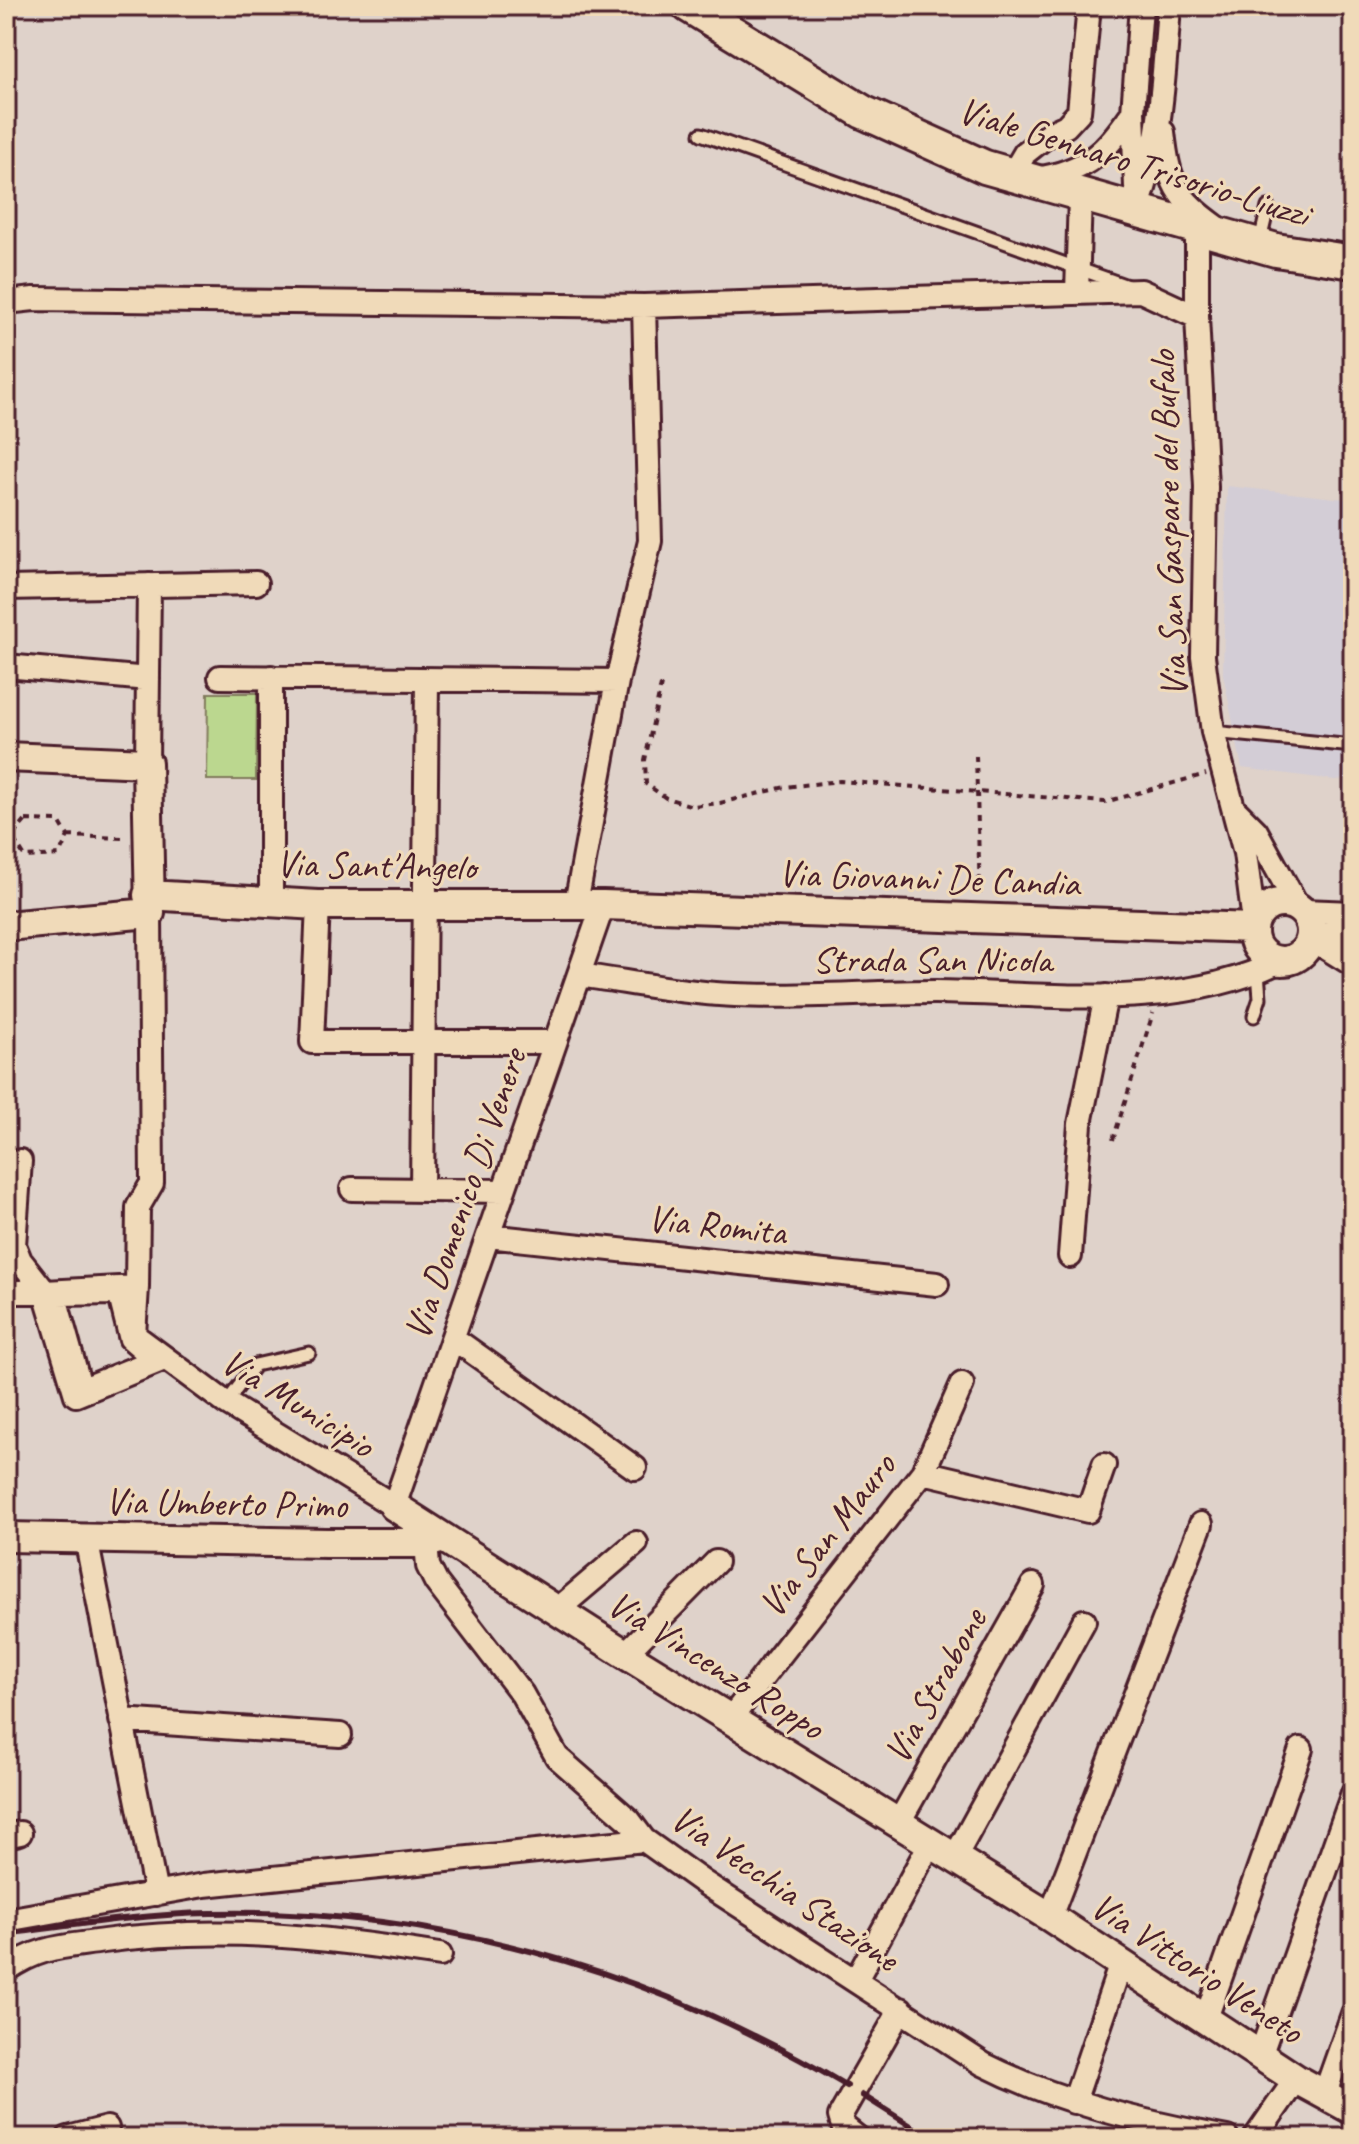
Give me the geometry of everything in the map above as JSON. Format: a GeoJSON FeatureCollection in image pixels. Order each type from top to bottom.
{"type":"FeatureCollection","features":[{"type":"Feature","properties":{"kind":"main road","name":"Viale Gennaro Trisorio-Liuzzi"},"geometry":{"type":"LineString","coordinates":[[689,6],[863,112],[985,167],[1197,230],[1314,258],[1353,262]]}},
{"type":"Feature","properties":{"kind":"street"},"geometry":{"type":"LineString","coordinates":[[1089,6],[1079,112],[1066,126],[1049,134],[1025,153],[1021,177],[1075,171],[1094,160],[1133,112]]}},
{"type":"Feature","properties":{"kind":"street"},"geometry":{"type":"LineString","coordinates":[[1140,10],[1169,10],[1161,111],[1147,183],[1136,212],[1133,112],[1140,10]]}},
{"type":"Feature","properties":{"kind":"street"},"geometry":{"type":"LineString","coordinates":[[1161,111],[1168,175],[1180,198],[1246,242]]}},
{"type":"Feature","properties":{"kind":"street"},"geometry":{"type":"LineString","coordinates":[[1077,293],[1080,196]]}},
{"type":"Feature","properties":{"kind":"street","name":"Via San Gaspare del Bufalo"},"geometry":{"type":"LineString","coordinates":[[1197,230],[1197,317],[1206,487],[1203,656],[1213,732],[1237,812],[1254,925]]}},
{"type":"Feature","properties":{"kind":"street"},"geometry":{"type":"LineString","coordinates":[[6,302],[34,299],[644,306],[1141,291],[1197,317]]}},
{"type":"Feature","properties":{"kind":"street","name":"Via Domenico Di Venere"},"geometry":{"type":"LineString","coordinates":[[394,1506],[579,975],[617,681],[650,541],[644,306]]}},
{"type":"Feature","properties":{"kind":"street"},"geometry":{"type":"LineString","coordinates":[[6,588],[256,583]]}},
{"type":"Feature","properties":{"kind":"street"},"geometry":{"type":"LineString","coordinates":[[127,1292],[58,1297],[83,1386],[150,1359],[128,1340],[127,1292],[138,1207],[152,1183],[147,839],[149,585]]}},
{"type":"Feature","properties":{"kind":"street"},"geometry":{"type":"LineString","coordinates":[[6,666],[148,679]]}},
{"type":"Feature","properties":{"kind":"street"},"geometry":{"type":"LineString","coordinates":[[220,677],[617,681]]}},
{"type":"Feature","properties":{"kind":"street"},"geometry":{"type":"LineString","coordinates":[[271,677],[271,902]]}},
{"type":"Feature","properties":{"kind":"street"},"geometry":{"type":"LineString","coordinates":[[422,1190],[427,680]]}},
{"type":"Feature","properties":{"kind":"street"},"geometry":{"type":"LineString","coordinates":[[6,757],[147,763]]}},
{"type":"Feature","properties":{"kind":"street"},"geometry":{"type":"LineString","coordinates":[[6,764],[143,768],[142,900],[6,918]]}},
{"type":"Feature","properties":{"kind":"street","name":"Via San Gaspare del Bufalo"},"geometry":{"type":"LineString","coordinates":[[1237,812],[1256,831],[1304,918]]}},
{"type":"Feature","properties":{"kind":"street"},"geometry":{"type":"LineString","coordinates":[[1304,918],[1300,955],[1269,966],[1259,950],[1254,925],[1263,910],[1274,903],[1304,918],[1351,953]]}},
{"type":"Feature","properties":{"kind":"street","name":"Via Sant'Angelo"},"geometry":{"type":"LineString","coordinates":[[6,926],[149,904],[590,904]]}},
{"type":"Feature","properties":{"kind":"street","name":"Via Giovanni De Candia"},"geometry":{"type":"LineString","coordinates":[[590,904],[1254,925]]}},
{"type":"Feature","properties":{"kind":"street"},"geometry":{"type":"LineString","coordinates":[[318,905],[312,1042],[555,1042]]}},
{"type":"Feature","properties":{"kind":"street"},"geometry":{"type":"LineString","coordinates":[[1304,918],[1353,913]]}},
{"type":"Feature","properties":{"kind":"street"},"geometry":{"type":"LineString","coordinates":[[1304,918],[1353,927]]}},
{"type":"Feature","properties":{"kind":"street","name":"Strada San Nicola"},"geometry":{"type":"LineString","coordinates":[[579,975],[735,995],[933,992],[1106,996],[1159,994],[1243,978],[1269,966]]}},
{"type":"Feature","properties":{"kind":"street"},"geometry":{"type":"LineString","coordinates":[[1070,1256],[1080,1124],[1106,996]]}},
{"type":"Feature","properties":{"kind":"street"},"geometry":{"type":"LineString","coordinates":[[20,1161],[10,1245],[45,1292],[76,1395],[164,1359]]}},
{"type":"Feature","properties":{"kind":"street"},"geometry":{"type":"LineString","coordinates":[[352,1189],[503,1191]]}},
{"type":"Feature","properties":{"kind":"street","name":"Via Romita"},"geometry":{"type":"LineString","coordinates":[[488,1236],[937,1284]]}},
{"type":"Feature","properties":{"kind":"street"},"geometry":{"type":"LineString","coordinates":[[6,1292],[127,1292]]}},
{"type":"Feature","properties":{"kind":"street","name":"Via Municipio"},"geometry":{"type":"LineString","coordinates":[[127,1292],[134,1335],[226,1403],[394,1506]]}},
{"type":"Feature","properties":{"kind":"street"},"geometry":{"type":"LineString","coordinates":[[453,1338],[635,1468]]}},
{"type":"Feature","properties":{"kind":"street","name":"Via San Mauro"},"geometry":{"type":"LineString","coordinates":[[731,1718],[923,1472],[962,1384]]}},
{"type":"Feature","properties":{"kind":"street"},"geometry":{"type":"LineString","coordinates":[[923,1472],[1088,1511],[1104,1465]]}},
{"type":"Feature","properties":{"kind":"street","name":"Via Vincenzo Roppo"},"geometry":{"type":"LineString","coordinates":[[394,1506],[435,1540],[557,1610],[1000,1886]]}},
{"type":"Feature","properties":{"kind":"street"},"geometry":{"type":"LineString","coordinates":[[1050,1917],[1201,1524]]}},
{"type":"Feature","properties":{"kind":"street","name":"Via Umberto Primo"},"geometry":{"type":"LineString","coordinates":[[6,1537],[211,1543],[435,1540]]}},
{"type":"Feature","properties":{"kind":"street"},"geometry":{"type":"LineString","coordinates":[[86,1538],[156,1894]]}},
{"type":"Feature","properties":{"kind":"street","name":"Via Vecchia Stazione"},"geometry":{"type":"LineString","coordinates":[[435,1540],[428,1566],[436,1582],[522,1694],[547,1744],[629,1820],[644,1840],[703,1882],[983,2064],[1074,2102],[1141,2122],[1227,2138]]}},
{"type":"Feature","properties":{"kind":"street"},"geometry":{"type":"LineString","coordinates":[[557,1610],[636,1543]]}},
{"type":"Feature","properties":{"kind":"street"},"geometry":{"type":"LineString","coordinates":[[625,1654],[716,1562]]}},
{"type":"Feature","properties":{"kind":"street","name":"Via Strabone"},"geometry":{"type":"LineString","coordinates":[[899,1822],[1033,1585]]}},
{"type":"Feature","properties":{"kind":"street"},"geometry":{"type":"LineString","coordinates":[[856,1980],[943,1849],[1084,1621]]}},
{"type":"Feature","properties":{"kind":"street"},"geometry":{"type":"LineString","coordinates":[[121,1720],[340,1735]]}},
{"type":"Feature","properties":{"kind":"street"},"geometry":{"type":"LineString","coordinates":[[1205,2021],[1301,1749]]}},
{"type":"Feature","properties":{"kind":"street"},"geometry":{"type":"LineString","coordinates":[[1260,2056],[1353,1793]]}},
{"type":"Feature","properties":{"kind":"street"},"geometry":{"type":"LineString","coordinates":[[6,1920],[219,1883],[644,1840]]}},
{"type":"Feature","properties":{"kind":"street","name":"Via Vittorio Veneto"},"geometry":{"type":"LineString","coordinates":[[1000,1886],[1296,2079],[1353,2110]]}},
{"type":"Feature","properties":{"kind":"street"},"geometry":{"type":"LineString","coordinates":[[6,1970],[34,1951],[145,1935],[233,1932],[311,1935],[440,1955]]}},
{"type":"Feature","properties":{"kind":"street"},"geometry":{"type":"LineString","coordinates":[[1074,2102],[1121,1963]]}},
{"type":"Feature","properties":{"kind":"street"},"geometry":{"type":"LineString","coordinates":[[858,2138],[843,2126],[840,2116],[901,2009]]}},
{"type":"Feature","properties":{"kind":"street"},"geometry":{"type":"LineString","coordinates":[[1325,2093],[1353,2014]]}},
{"type":"Feature","properties":{"kind":"street"},"geometry":{"type":"LineString","coordinates":[[1255,2138],[1296,2079]]}},
{"type":"Feature","properties":{"kind":"street"},"geometry":{"type":"LineString","coordinates":[[68,2138],[107,2128]]}},
{"type":"Feature","properties":{"kind":"lane"},"geometry":{"type":"LineString","coordinates":[[701,134],[940,222],[1079,266],[1141,291]]}},
{"type":"Feature","properties":{"kind":"lane"},"geometry":{"type":"LineString","coordinates":[[1246,242],[1268,207]]}},
{"type":"Feature","properties":{"kind":"lane"},"geometry":{"type":"LineString","coordinates":[[1213,732],[1353,746]]}},
{"type":"Feature","properties":{"kind":"lane"},"geometry":{"type":"LineString","coordinates":[[1254,1016],[1269,966]]}},
{"type":"Feature","properties":{"kind":"lane"},"geometry":{"type":"LineString","coordinates":[[226,1403],[255,1365],[309,1353]]}},
{"type":"Feature","properties":{"kind":"path"},"geometry":{"type":"LineString","coordinates":[[661,685],[645,760],[646,784],[666,798],[693,806],[720,803],[785,787],[840,781],[1105,802],[1224,768]]}},
{"type":"Feature","properties":{"kind":"path"},"geometry":{"type":"LineString","coordinates":[[976,756],[980,918]]}},
{"type":"Feature","properties":{"kind":"path"},"geometry":{"type":"LineString","coordinates":[[26,820],[59,821],[68,836],[59,855],[25,857],[9,838],[26,820]]}},
{"type":"Feature","properties":{"kind":"path"},"geometry":{"type":"LineString","coordinates":[[68,836],[147,839]]}},
{"type":"Feature","properties":{"kind":"path"},"geometry":{"type":"LineString","coordinates":[[1113,1140],[1159,994]]}},
{"type":"Feature","properties":{"kind":"shaded area"},"geometry":{"type":"Polygon","coordinates":[[[1227,486],[1353,500],[1353,778],[1335,780],[1242,768],[1223,674],[1227,486]]]}},
{"type":"Feature","properties":{"kind":"green space"},"geometry":{"type":"Polygon","coordinates":[[[208,693],[257,693],[256,780],[207,780],[208,693]]]}},
{"type":"Feature","properties":{"kind":"railway"},"geometry":{"type":"LineString","coordinates":[[6,1934],[134,1918],[211,1913],[296,1914],[379,1922],[461,1935],[541,1954],[620,1979],[697,2009],[773,2045],[847,2086]]}},
{"type":"Feature","properties":{"kind":"railway"},"geometry":{"type":"LineString","coordinates":[[862,2095],[930,2138]]}}]}
